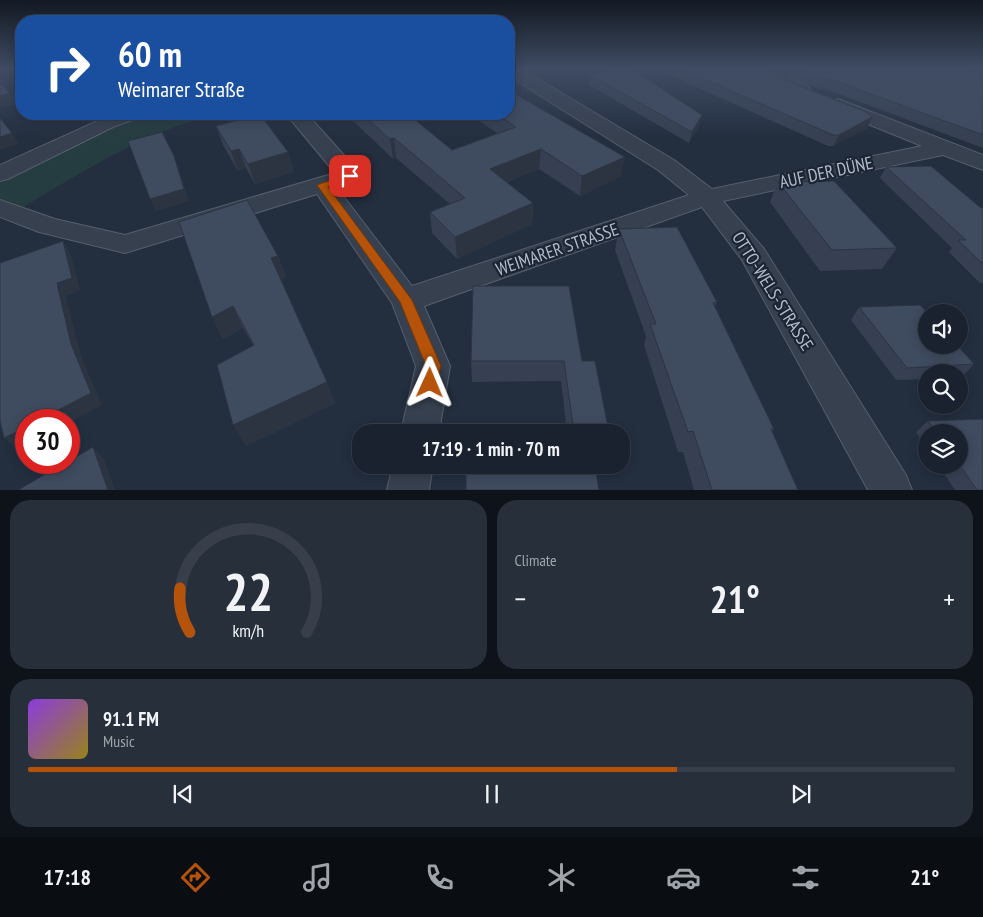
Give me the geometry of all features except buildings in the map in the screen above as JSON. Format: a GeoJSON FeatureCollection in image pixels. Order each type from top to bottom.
{"type":"FeatureCollection","features":[{"type":"Feature","properties":{"kind":"street","name":"OTTO-WELS-STRASSE"},"geometry":{"type":"LineString","coordinates":[[547,92],[666,166],[707,197],[754,256],[891,490]]}},
{"type":"Feature","properties":{"kind":"street"},"geometry":{"type":"LineString","coordinates":[[807,92],[983,163]]}},
{"type":"Feature","properties":{"kind":"street"},"geometry":{"type":"LineString","coordinates":[[0,174],[96,120]]}},
{"type":"Feature","properties":{"kind":"street"},"geometry":{"type":"LineString","coordinates":[[0,208],[48,226],[125,244],[350,176],[301,120]]}},
{"type":"Feature","properties":{"kind":"street","name":"AUF DER DÜNE"},"geometry":{"type":"LineString","coordinates":[[707,197],[944,148]]}},
{"type":"Feature","properties":{"kind":"street"},"geometry":{"type":"LineString","coordinates":[[322,185],[406,300],[434,366],[422,424]]}},
{"type":"Feature","properties":{"kind":"street","name":"WEIMARER STRASSE"},"geometry":{"type":"LineString","coordinates":[[406,300],[707,197]]}},
{"type":"Feature","properties":{"kind":"street"},"geometry":{"type":"LineString","coordinates":[[408,490],[411,474]]}},
{"type":"Feature","properties":{"kind":"green space"},"geometry":{"type":"Polygon","coordinates":[[[114,120],[195,120],[138,142],[87,169],[13,213],[0,208],[0,174],[114,120]]]}},
{"type":"Feature","properties":{"kind":"route"},"geometry":{"type":"LineString","coordinates":[[350,176],[322,185],[406,300],[434,366],[430,383]]}}]}
